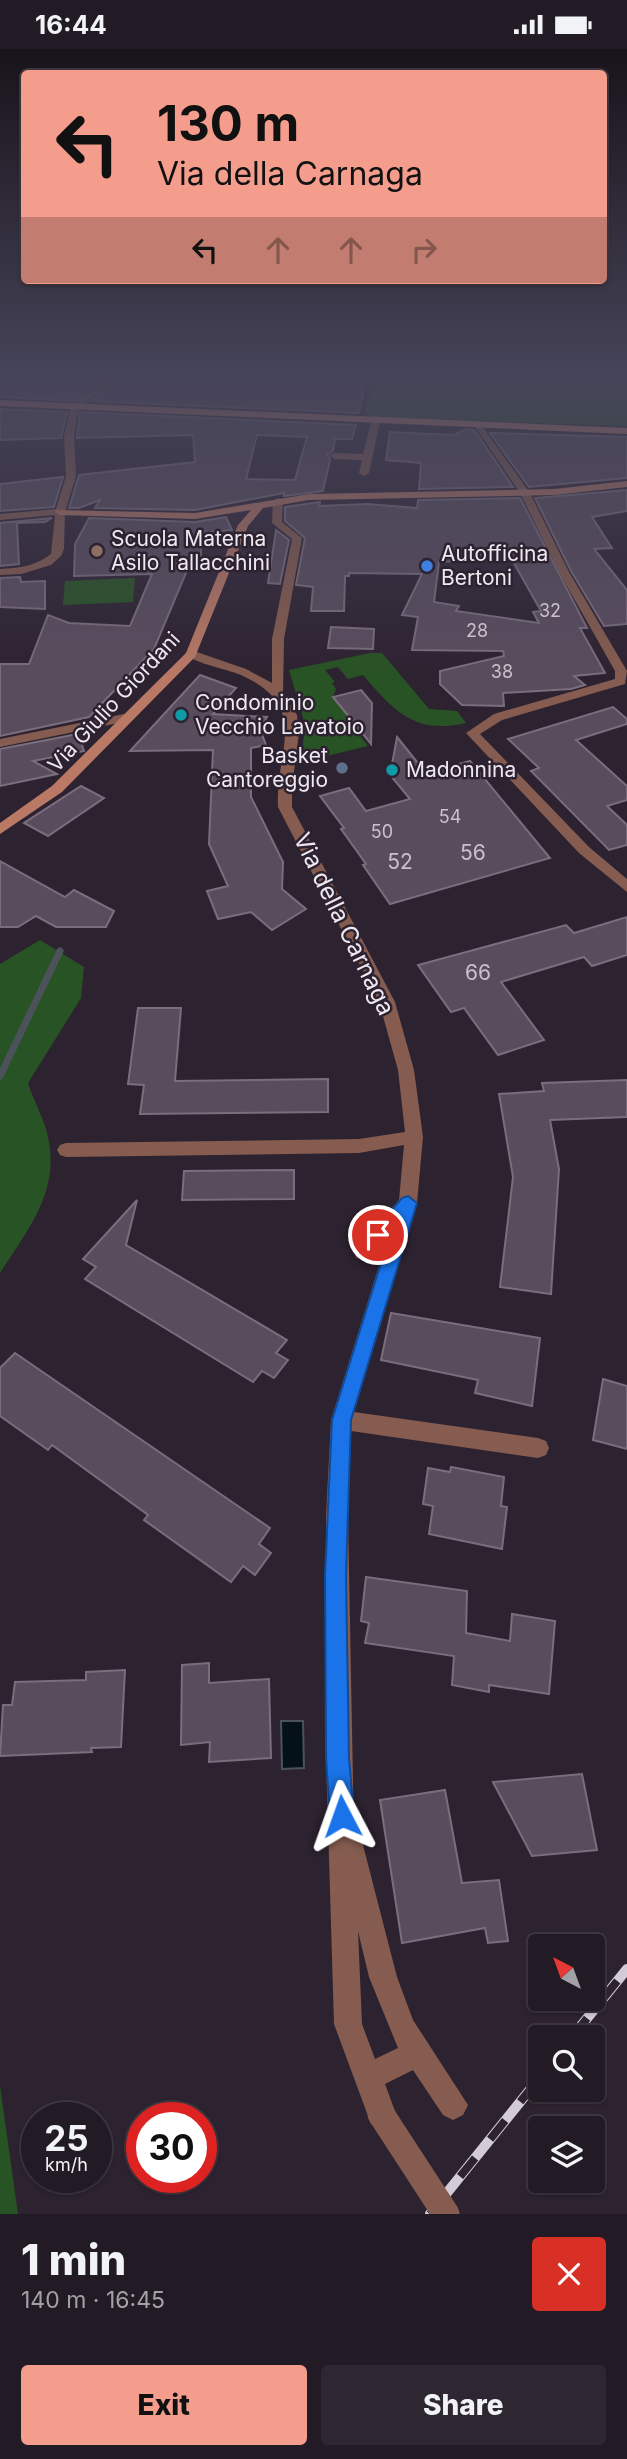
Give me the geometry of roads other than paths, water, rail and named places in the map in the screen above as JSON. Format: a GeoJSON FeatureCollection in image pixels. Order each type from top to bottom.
{"type":"FeatureCollection","features":[{"type":"Feature","properties":{"kind":"street"},"geometry":{"type":"LineString","coordinates":[[0,572],[21,571],[47,563],[56,557],[60,549],[60,512],[69,490],[71,475]]}},
{"type":"Feature","properties":{"kind":"street"},"geometry":{"type":"LineString","coordinates":[[512,475],[564,572],[615,656],[624,681],[498,717],[471,733],[584,851],[627,887]]}},
{"type":"Feature","properties":{"kind":"street"},"geometry":{"type":"LineString","coordinates":[[0,517],[60,512],[176,516],[340,495],[524,493],[627,484]]}},
{"type":"Feature","properties":{"kind":"street"},"geometry":{"type":"LineString","coordinates":[[251,515],[275,513],[278,501]]}},
{"type":"Feature","properties":{"kind":"street","name":"Via della Carnaga"},"geometry":{"type":"LineString","coordinates":[[262,503],[275,513],[277,523],[297,538],[278,639],[278,692],[290,715],[293,733],[283,787],[285,807],[387,1002],[406,1070],[414,1137],[408,1203],[341,1420],[335,1575],[338,1758],[348,2024],[381,2114],[446,2214]]}},
{"type":"Feature","properties":{"kind":"street","name":"Via Giulio Giordani"},"geometry":{"type":"LineString","coordinates":[[0,829],[57,789],[191,654],[239,536],[251,515],[262,503]]}},
{"type":"Feature","properties":{"kind":"street"},"geometry":{"type":"LineString","coordinates":[[234,509],[242,513],[239,536]]}},
{"type":"Feature","properties":{"kind":"street"},"geometry":{"type":"LineString","coordinates":[[191,654],[250,675],[278,692]]}},
{"type":"Feature","properties":{"kind":"street"},"geometry":{"type":"LineString","coordinates":[[0,743],[129,717]]}},
{"type":"Feature","properties":{"kind":"street"},"geometry":{"type":"LineString","coordinates":[[66,1150],[359,1146],[414,1137]]}},
{"type":"Feature","properties":{"kind":"street"},"geometry":{"type":"LineString","coordinates":[[363,1252],[408,1203]]}},
{"type":"Feature","properties":{"kind":"street"},"geometry":{"type":"LineString","coordinates":[[341,1420],[538,1448]]}},
{"type":"Feature","properties":{"kind":"street","name":"Via della Carnaga"},"geometry":{"type":"LineString","coordinates":[[342,1816],[372,1924],[383,1977],[402,2029],[453,2105]]}},
{"type":"Feature","properties":{"kind":"street"},"geometry":{"type":"LineString","coordinates":[[368,2078],[417,2053]]}},
{"type":"Feature","properties":{"kind":"waterway"},"geometry":{"type":"LineString","coordinates":[[0,1076],[60,951]]}},
{"type":"Feature","properties":{"kind":"railway"},"geometry":{"type":"LineString","coordinates":[[582,2025],[627,1969]]}},
{"type":"Feature","properties":{"kind":"railway"},"geometry":{"type":"LineString","coordinates":[[430,2214],[528,2092]]}},
{"type":"Feature","properties":{"kind":"place","name":"Scuola Materna Asilo Tallacchini"},"geometry":{"type":"Point","coordinates":[97,551]}},
{"type":"Feature","properties":{"kind":"place","name":"Autofficina Bertoni"},"geometry":{"type":"Point","coordinates":[427,566]}},
{"type":"Feature","properties":{"kind":"place","name":"Condominio Vecchio Lavatoio"},"geometry":{"type":"Point","coordinates":[181,715]}},
{"type":"Feature","properties":{"kind":"place","name":"Basket Cantoreggio"},"geometry":{"type":"Point","coordinates":[342,768]}},
{"type":"Feature","properties":{"kind":"place","name":"Madonnina"},"geometry":{"type":"Point","coordinates":[392,770]}}]}
